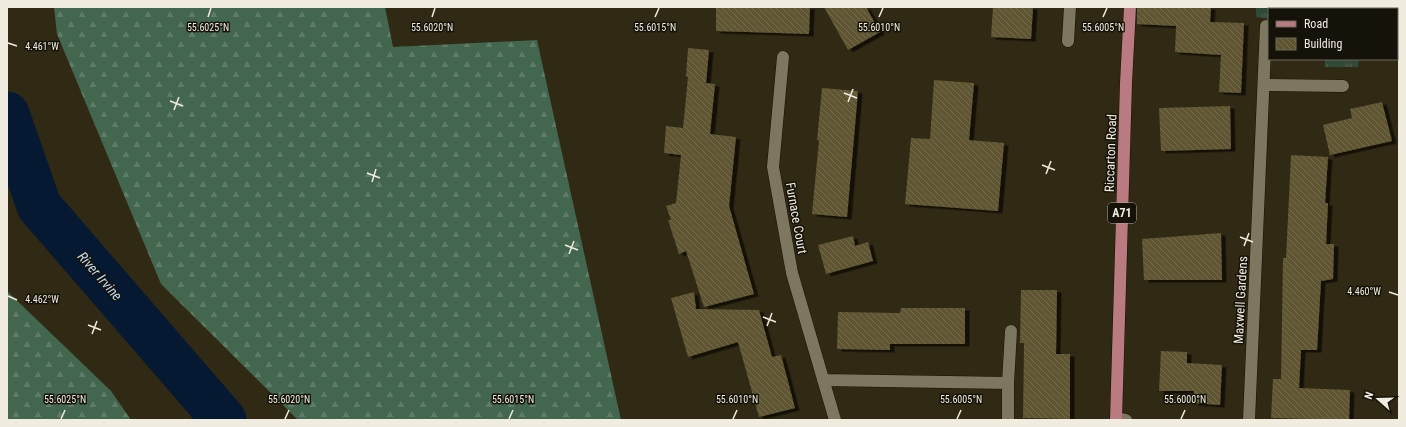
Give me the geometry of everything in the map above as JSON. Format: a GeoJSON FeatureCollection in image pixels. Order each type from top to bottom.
{"type":"FeatureCollection","features":[{"type":"Feature","properties":{"kind":"main road","name":"Riccarton Road"},"geometry":{"type":"LineString","coordinates":[[1120,419],[1126,83],[1130,7]]}},
{"type":"Feature","properties":{"kind":"street"},"geometry":{"type":"LineString","coordinates":[[1068,41],[1070,7]]}},
{"type":"Feature","properties":{"kind":"street","name":"Maxwell Gardens"},"geometry":{"type":"LineString","coordinates":[[1249,420],[1266,26]]}},
{"type":"Feature","properties":{"kind":"street","name":"Furnace Court"},"geometry":{"type":"LineString","coordinates":[[782,57],[773,167],[792,273],[835,420]]}},
{"type":"Feature","properties":{"kind":"street"},"geometry":{"type":"LineString","coordinates":[[1264,85],[1343,86]]}},
{"type":"Feature","properties":{"kind":"street"},"geometry":{"type":"LineString","coordinates":[[1008,420],[1008,383],[1012,331]]}},
{"type":"Feature","properties":{"kind":"street"},"geometry":{"type":"LineString","coordinates":[[823,380],[1008,383]]}},
{"type":"Feature","properties":{"kind":"green space"},"geometry":{"type":"Polygon","coordinates":[[[54,7],[385,7],[393,47],[537,40],[621,420],[298,420],[161,284],[57,34],[54,7]]]}},
{"type":"Feature","properties":{"kind":"green space"},"geometry":{"type":"Polygon","coordinates":[[[1256,7],[1305,8],[1268,8],[1268,19],[1256,17],[1256,7]]]}},
{"type":"Feature","properties":{"kind":"green space"},"geometry":{"type":"Polygon","coordinates":[[[1325,60],[1359,60],[1358,67],[1325,67],[1325,60]]]}},
{"type":"Feature","properties":{"kind":"green space"},"geometry":{"type":"Polygon","coordinates":[[[7,291],[111,391],[131,420],[7,420],[7,291]]]}},
{"type":"Feature","properties":{"kind":"building"},"geometry":{"type":"Polygon","coordinates":[[[716,7],[810,7],[809,34],[716,31],[716,7]]]}},
{"type":"Feature","properties":{"kind":"building"},"geometry":{"type":"Polygon","coordinates":[[[824,7],[866,7],[880,32],[848,50],[824,7]]]}},
{"type":"Feature","properties":{"kind":"building"},"geometry":{"type":"Polygon","coordinates":[[[993,7],[1033,7],[1031,39],[991,37],[993,7]]]}},
{"type":"Feature","properties":{"kind":"building"},"geometry":{"type":"Polygon","coordinates":[[[1137,7],[1211,7],[1210,22],[1244,23],[1241,93],[1219,92],[1221,55],[1175,52],[1176,26],[1137,24],[1137,7]]]}},
{"type":"Feature","properties":{"kind":"building"},"geometry":{"type":"Polygon","coordinates":[[[688,48],[709,50],[706,83],[715,84],[710,134],[736,137],[729,206],[754,294],[704,307],[686,251],[679,254],[668,220],[671,220],[666,206],[676,203],[681,155],[664,153],[666,126],[683,128],[688,77],[686,76],[688,48]]]}},
{"type":"Feature","properties":{"kind":"building"},"geometry":{"type":"Polygon","coordinates":[[[934,80],[974,83],[969,140],[1004,143],[998,211],[905,204],[911,138],[930,139],[934,80]]]}},
{"type":"Feature","properties":{"kind":"building"},"geometry":{"type":"Polygon","coordinates":[[[822,88],[858,91],[847,217],[812,214],[822,88]]]}},
{"type":"Feature","properties":{"kind":"building"},"geometry":{"type":"Polygon","coordinates":[[[1382,102],[1392,141],[1330,155],[1323,125],[1352,118],[1350,109],[1382,102]]]}},
{"type":"Feature","properties":{"kind":"building"},"geometry":{"type":"Polygon","coordinates":[[[1230,106],[1231,149],[1161,151],[1159,108],[1230,106]]]}},
{"type":"Feature","properties":{"kind":"building"},"geometry":{"type":"Polygon","coordinates":[[[1291,155],[1328,157],[1325,203],[1328,203],[1326,244],[1334,244],[1333,279],[1321,281],[1317,350],[1301,350],[1299,388],[1350,390],[1349,420],[1271,418],[1273,379],[1281,379],[1283,258],[1286,258],[1291,155]]]}},
{"type":"Feature","properties":{"kind":"building"},"geometry":{"type":"Polygon","coordinates":[[[1221,233],[1222,280],[1144,280],[1142,239],[1221,233]]]}},
{"type":"Feature","properties":{"kind":"building"},"geometry":{"type":"Polygon","coordinates":[[[853,236],[855,246],[868,242],[873,261],[826,274],[818,245],[853,236]]]}},
{"type":"Feature","properties":{"kind":"building"},"geometry":{"type":"Polygon","coordinates":[[[1021,290],[1057,290],[1056,354],[1070,354],[1070,419],[1023,418],[1024,343],[1020,343],[1021,290]]]}},
{"type":"Feature","properties":{"kind":"building"},"geometry":{"type":"Polygon","coordinates":[[[694,292],[696,309],[759,310],[772,357],[781,355],[795,408],[759,417],[738,342],[688,357],[671,298],[694,292]]]}},
{"type":"Feature","properties":{"kind":"building"},"geometry":{"type":"Polygon","coordinates":[[[901,308],[965,308],[965,344],[890,344],[890,350],[837,349],[838,312],[900,313],[901,308]]]}},
{"type":"Feature","properties":{"kind":"building"},"geometry":{"type":"Polygon","coordinates":[[[1161,351],[1187,352],[1187,363],[1222,365],[1220,405],[1193,403],[1194,391],[1159,391],[1161,351]]]}},
{"type":"Feature","properties":{"kind":"waterway","name":"River Irvine"},"geometry":{"type":"LineString","coordinates":[[7,114],[39,206],[224,420]]}}]}
